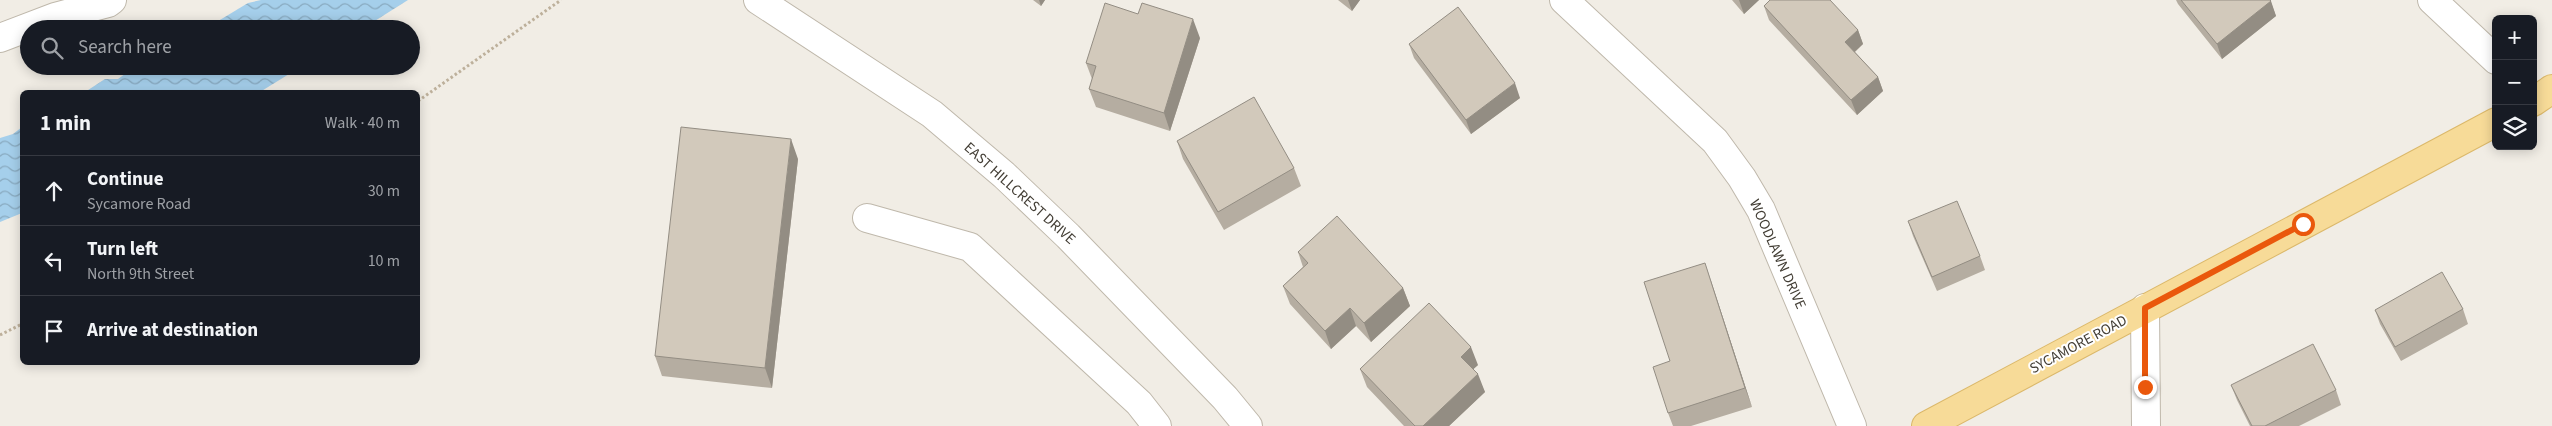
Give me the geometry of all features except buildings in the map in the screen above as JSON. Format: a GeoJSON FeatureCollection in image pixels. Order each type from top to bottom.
{"type":"FeatureCollection","features":[{"type":"Feature","properties":{"kind":"main road","name":"SYCAMORE ROAD"},"geometry":{"type":"LineString","coordinates":[[1926,426],[2492,124]]}},
{"type":"Feature","properties":{"kind":"street"},"geometry":{"type":"LineString","coordinates":[[31,20],[52,8],[108,3],[112,0]]}},
{"type":"Feature","properties":{"kind":"street","name":"EAST HILLCREST DRIVE"},"geometry":{"type":"LineString","coordinates":[[758,0],[932,114],[1004,176],[1068,236],[1225,398],[1248,426]]}},
{"type":"Feature","properties":{"kind":"street","name":"WOODLAWN DRIVE"},"geometry":{"type":"LineString","coordinates":[[1564,0],[1715,141],[1742,178],[1761,210],[1852,426]]}},
{"type":"Feature","properties":{"kind":"street"},"geometry":{"type":"LineString","coordinates":[[2432,0],[2492,56]]}},
{"type":"Feature","properties":{"kind":"street"},"geometry":{"type":"LineString","coordinates":[[0,38],[20,26]]}},
{"type":"Feature","properties":{"kind":"street"},"geometry":{"type":"LineString","coordinates":[[867,218],[970,246],[1140,403],[1157,426]]}},
{"type":"Feature","properties":{"kind":"street"},"geometry":{"type":"LineString","coordinates":[[2145,308],[2146,426]]}},
{"type":"Feature","properties":{"kind":"path"},"geometry":{"type":"LineString","coordinates":[[420,100],[561,0]]}},
{"type":"Feature","properties":{"kind":"path"},"geometry":{"type":"LineString","coordinates":[[0,335],[20,325]]}},
{"type":"Feature","properties":{"kind":"water"},"geometry":{"type":"Polygon","coordinates":[[[261,0],[408,0],[376,20],[220,20],[248,3],[261,0]]]}},
{"type":"Feature","properties":{"kind":"water"},"geometry":{"type":"Polygon","coordinates":[[[124,75],[287,75],[263,90],[88,90],[105,79],[118,79],[124,75]]]}},
{"type":"Feature","properties":{"kind":"water"},"geometry":{"type":"Polygon","coordinates":[[[20,129],[20,214],[0,222],[0,138],[13,134],[20,129]]]}},
{"type":"Feature","properties":{"kind":"route"},"geometry":{"type":"LineString","coordinates":[[2145,387],[2145,308],[2303,224]]}}]}
